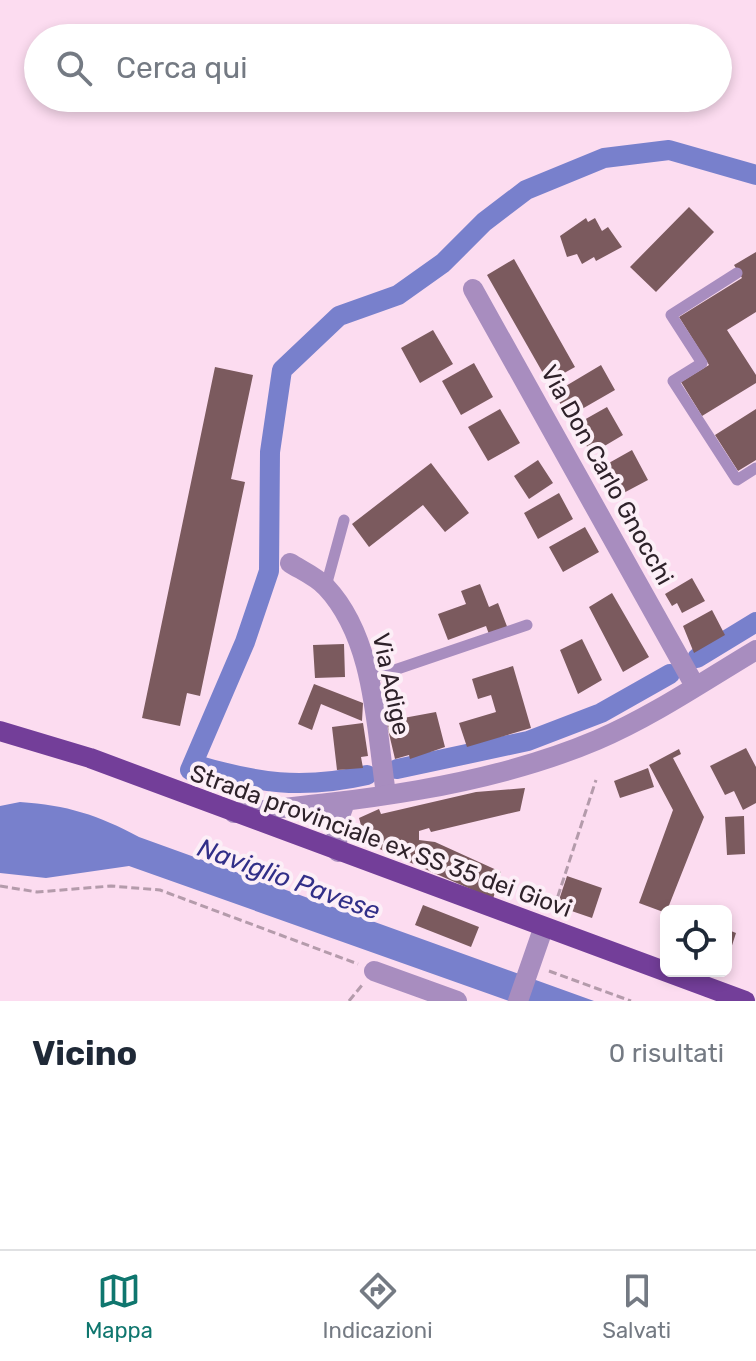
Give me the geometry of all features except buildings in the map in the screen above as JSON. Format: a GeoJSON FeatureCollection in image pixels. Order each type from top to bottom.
{"type":"FeatureCollection","features":[{"type":"Feature","properties":{"kind":"main road","name":"Strada provinciale ex SS 35 dei Giovi"},"geometry":{"type":"LineString","coordinates":[[0,731],[90,758],[338,852],[548,921],[745,1001]]}},
{"type":"Feature","properties":{"kind":"street","name":"Via Don Carlo Gnocchi"},"geometry":{"type":"LineString","coordinates":[[473,289],[695,686]]}},
{"type":"Feature","properties":{"kind":"street","name":"Via Adige"},"geometry":{"type":"LineString","coordinates":[[290,563],[326,586],[353,626],[368,679],[386,794]]}},
{"type":"Feature","properties":{"kind":"street"},"geometry":{"type":"LineString","coordinates":[[234,813],[345,802],[500,771],[553,756],[613,733],[756,650]]}},
{"type":"Feature","properties":{"kind":"street"},"geometry":{"type":"LineString","coordinates":[[338,852],[336,827],[345,802]]}},
{"type":"Feature","properties":{"kind":"street"},"geometry":{"type":"LineString","coordinates":[[518,1001],[548,921]]}},
{"type":"Feature","properties":{"kind":"street"},"geometry":{"type":"LineString","coordinates":[[374,971],[457,1001]]}},
{"type":"Feature","properties":{"kind":"lane"},"geometry":{"type":"LineString","coordinates":[[737,273],[671,315],[702,363],[673,381],[737,480],[756,468]]}},
{"type":"Feature","properties":{"kind":"lane"},"geometry":{"type":"LineString","coordinates":[[326,586],[344,520]]}},
{"type":"Feature","properties":{"kind":"lane"},"geometry":{"type":"LineString","coordinates":[[368,679],[527,625]]}},
{"type":"Feature","properties":{"kind":"path"},"geometry":{"type":"LineString","coordinates":[[548,921],[596,780]]}},
{"type":"Feature","properties":{"kind":"path"},"geometry":{"type":"LineString","coordinates":[[0,886],[37,892],[111,886],[160,890],[374,971]]}},
{"type":"Feature","properties":{"kind":"path"},"geometry":{"type":"LineString","coordinates":[[530,965],[631,1001]]}},
{"type":"Feature","properties":{"kind":"water"},"geometry":{"type":"Polygon","coordinates":[[[20,802],[53,806],[96,817],[139,837],[594,1001],[509,1001],[129,866],[46,878],[0,873],[0,806],[20,802]]]}},
{"type":"Feature","properties":{"kind":"waterway"},"geometry":{"type":"LineString","coordinates":[[190,770],[245,642],[269,571],[270,452],[282,370],[339,316],[398,295],[443,263],[484,222],[526,190],[604,158],[669,150],[756,175]]}},
{"type":"Feature","properties":{"kind":"waterway"},"geometry":{"type":"LineString","coordinates":[[697,658],[756,622]]}},
{"type":"Feature","properties":{"kind":"waterway"},"geometry":{"type":"LineString","coordinates":[[397,769],[528,741],[601,713],[670,674]]}},
{"type":"Feature","properties":{"kind":"waterway"},"geometry":{"type":"LineString","coordinates":[[193,764],[238,776],[279,782],[321,782],[367,775]]}},
{"type":"Feature","properties":{"kind":"water label","name":"Naviglio Pavese"},"geometry":{"type":"Point","coordinates":[289,879]}}]}
